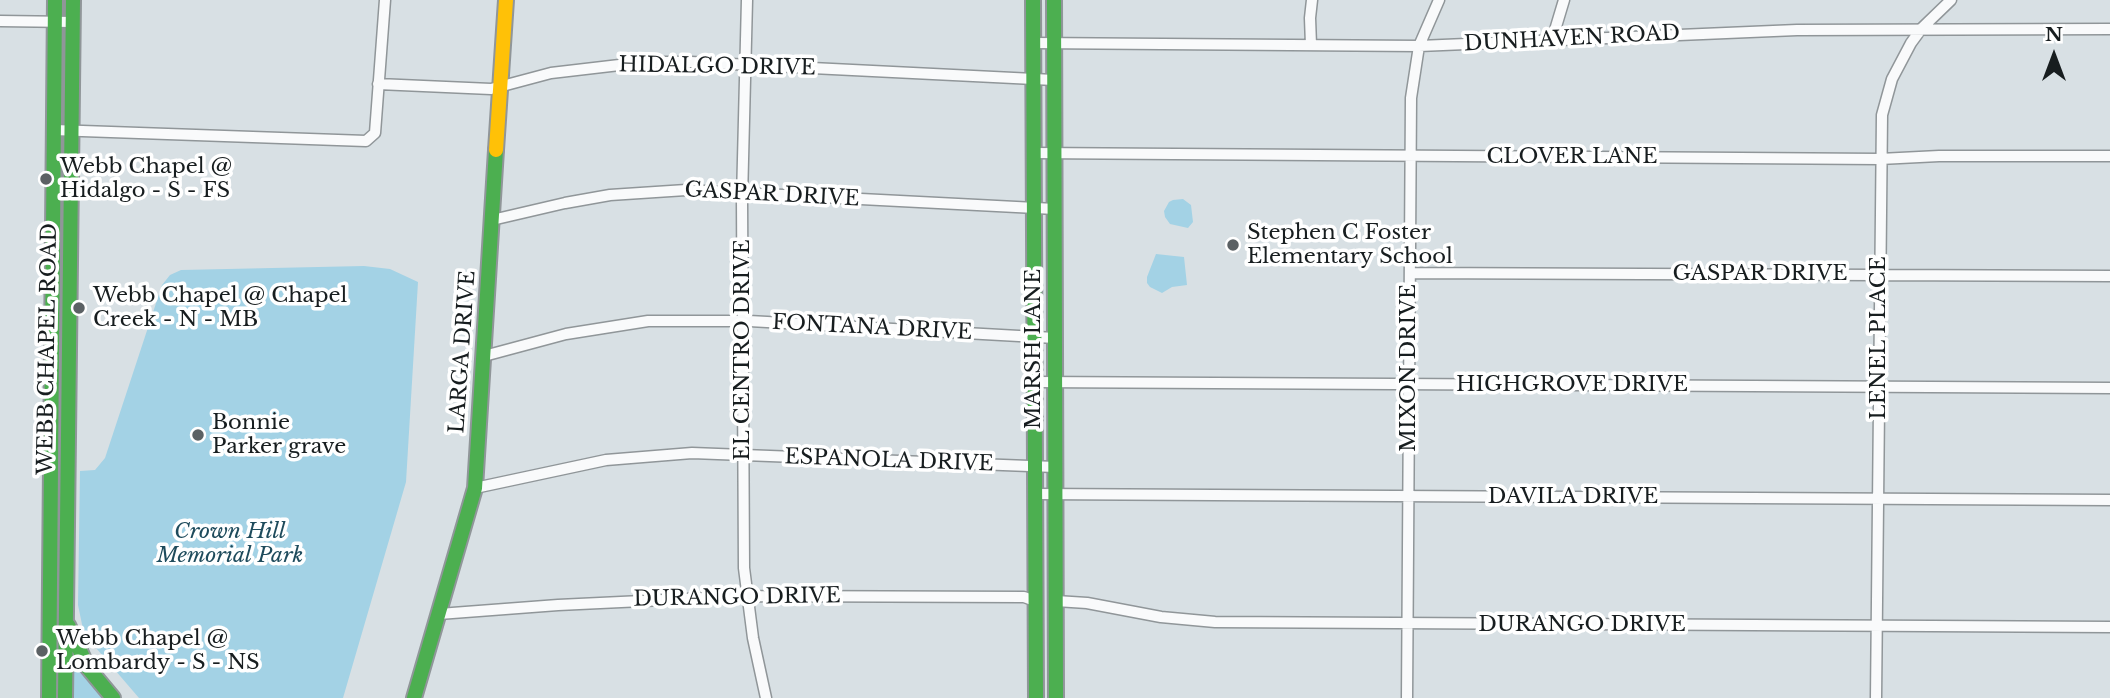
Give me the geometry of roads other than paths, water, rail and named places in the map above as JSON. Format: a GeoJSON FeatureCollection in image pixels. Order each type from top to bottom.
{"type":"FeatureCollection","features":[{"type":"Feature","properties":{"kind":"main road","name":"WEBB CHAPEL ROAD"},"geometry":{"type":"LineString","coordinates":[[49,698],[55,0]]}},
{"type":"Feature","properties":{"kind":"main road","name":"WEBB CHAPEL ROAD"},"geometry":{"type":"LineString","coordinates":[[65,698],[72,0]]}},
{"type":"Feature","properties":{"kind":"main road","name":"LARGA DRIVE"},"geometry":{"type":"LineString","coordinates":[[414,698],[475,488],[506,0]]}},
{"type":"Feature","properties":{"kind":"main road","name":"MARSH LANE"},"geometry":{"type":"LineString","coordinates":[[1034,0],[1036,698]]}},
{"type":"Feature","properties":{"kind":"main road","name":"MARSH LANE"},"geometry":{"type":"LineString","coordinates":[[1054,0],[1056,698]]}},
{"type":"Feature","properties":{"kind":"main road"},"geometry":{"type":"LineString","coordinates":[[53,196],[71,197]]}},
{"type":"Feature","properties":{"kind":"main road"},"geometry":{"type":"LineString","coordinates":[[53,214],[71,215]]}},
{"type":"Feature","properties":{"kind":"main road"},"geometry":{"type":"LineString","coordinates":[[53,296],[71,296]]}},
{"type":"Feature","properties":{"kind":"main road"},"geometry":{"type":"LineString","coordinates":[[52,390],[70,390]]}},
{"type":"Feature","properties":{"kind":"main road"},"geometry":{"type":"LineString","coordinates":[[51,488],[68,488]]}},
{"type":"Feature","properties":{"kind":"main road"},"geometry":{"type":"LineString","coordinates":[[50,523],[67,523]]}},
{"type":"Feature","properties":{"kind":"main road"},"geometry":{"type":"LineString","coordinates":[[1035,601],[1056,601]]}},
{"type":"Feature","properties":{"kind":"main road"},"geometry":{"type":"LineString","coordinates":[[66,621],[88,668],[113,698]]}},
{"type":"Feature","properties":{"kind":"main road"},"geometry":{"type":"LineString","coordinates":[[41,698],[48,684],[50,671]]}},
{"type":"Feature","properties":{"kind":"street"},"geometry":{"type":"LineString","coordinates":[[54,130],[366,141],[375,133],[385,0]]}},
{"type":"Feature","properties":{"kind":"street","name":"EL CENTRO DRIVE"},"geometry":{"type":"LineString","coordinates":[[747,0],[742,192],[743,455],[747,596],[766,698]]}},
{"type":"Feature","properties":{"kind":"street"},"geometry":{"type":"LineString","coordinates":[[1311,45],[1312,0]]}},
{"type":"Feature","properties":{"kind":"street","name":"MIXON DRIVE"},"geometry":{"type":"LineString","coordinates":[[1407,698],[1411,98],[1419,46],[1439,0]]}},
{"type":"Feature","properties":{"kind":"street"},"geometry":{"type":"LineString","coordinates":[[1552,40],[1564,0]]}},
{"type":"Feature","properties":{"kind":"street","name":"LENEL PLACE"},"geometry":{"type":"LineString","coordinates":[[1876,698],[1882,115],[1899,62],[1922,28],[1951,0]]}},
{"type":"Feature","properties":{"kind":"street"},"geometry":{"type":"LineString","coordinates":[[0,21],[72,22]]}},
{"type":"Feature","properties":{"kind":"street","name":"DUNHAVEN ROAD"},"geometry":{"type":"LineString","coordinates":[[1034,43],[1419,46],[1770,31],[1922,28],[2110,29]]}},
{"type":"Feature","properties":{"kind":"street","name":"HIDALGO DRIVE"},"geometry":{"type":"LineString","coordinates":[[378,84],[491,89],[551,73],[612,64],[691,62],[1054,80]]}},
{"type":"Feature","properties":{"kind":"street","name":"CLOVER LANE"},"geometry":{"type":"LineString","coordinates":[[1034,153],[1880,159],[1939,156],[2110,156]]}},
{"type":"Feature","properties":{"kind":"street","name":"GASPAR DRIVE"},"geometry":{"type":"LineString","coordinates":[[492,220],[610,195],[685,190],[1055,209]]}},
{"type":"Feature","properties":{"kind":"street","name":"GASPAR DRIVE"},"geometry":{"type":"LineString","coordinates":[[1410,273],[2110,276]]}},
{"type":"Feature","properties":{"kind":"street","name":"FONTANA DRIVE"},"geometry":{"type":"LineString","coordinates":[[484,356],[566,334],[648,321],[742,321],[1055,338]]}},
{"type":"Feature","properties":{"kind":"street","name":"HIGHGROVE DRIVE"},"geometry":{"type":"LineString","coordinates":[[1035,382],[2110,388]]}},
{"type":"Feature","properties":{"kind":"street","name":"ESPANOLA DRIVE"},"geometry":{"type":"LineString","coordinates":[[475,488],[606,460],[692,453],[1055,467]]}},
{"type":"Feature","properties":{"kind":"street","name":"DAVILA DRIVE"},"geometry":{"type":"LineString","coordinates":[[1035,494],[2110,500]]}},
{"type":"Feature","properties":{"kind":"street","name":"DURANGO DRIVE"},"geometry":{"type":"LineString","coordinates":[[439,614],[571,604],[747,596],[1024,597],[1035,601]]}},
{"type":"Feature","properties":{"kind":"street","name":"DURANGO DRIVE"},"geometry":{"type":"LineString","coordinates":[[1056,601],[1117,607],[1192,621],[2110,627]]}},
{"type":"Feature","properties":{"kind":"place","name":"Webb Chapel @ Hidalgo - S - FS"},"geometry":{"type":"Point","coordinates":[46,179]}},
{"type":"Feature","properties":{"kind":"place","name":"Stephen C Foster Elementary School"},"geometry":{"type":"Point","coordinates":[1233,245]}},
{"type":"Feature","properties":{"kind":"place","name":"Webb Chapel @ Chapel Creek - N - MB"},"geometry":{"type":"Point","coordinates":[79,308]}},
{"type":"Feature","properties":{"kind":"place","name":"Bonnie Parker grave"},"geometry":{"type":"Point","coordinates":[198,435]}},
{"type":"Feature","properties":{"kind":"place","name":"Webb Chapel @ Lombardy - S - NS"},"geometry":{"type":"Point","coordinates":[42,651]}},
{"type":"Feature","properties":{"kind":"park label","name":"Crown Hill Memorial Park"},"geometry":{"type":"Point","coordinates":[230,544]}}]}
